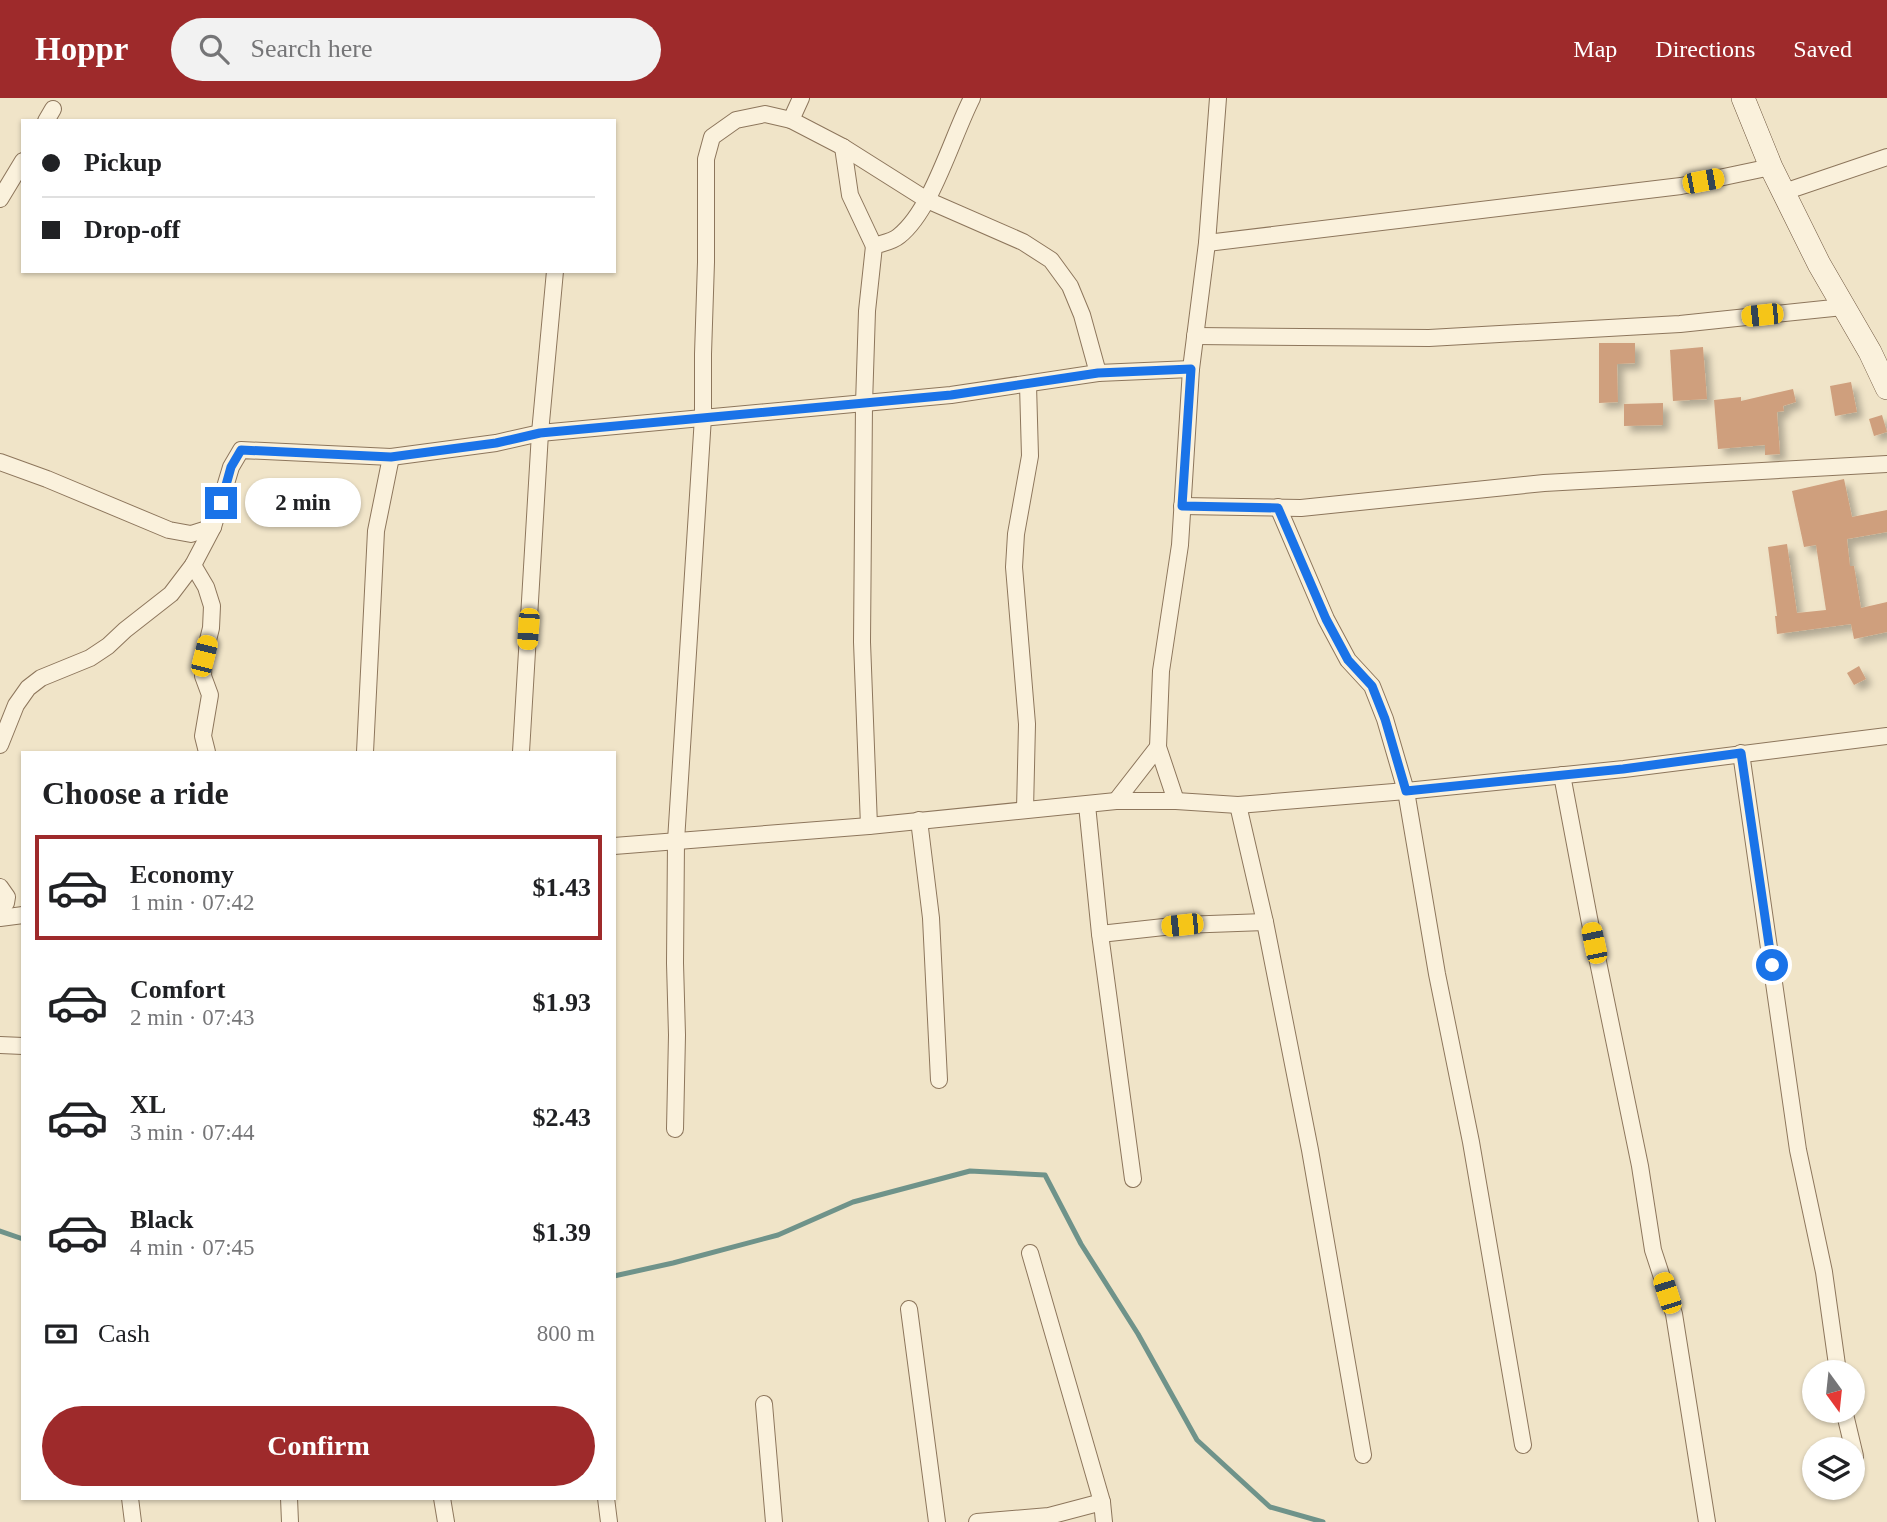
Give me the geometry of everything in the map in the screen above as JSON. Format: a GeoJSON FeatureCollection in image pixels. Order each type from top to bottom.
{"type":"FeatureCollection","features":[{"type":"Feature","properties":{"kind":"street"},"geometry":{"type":"LineString","coordinates":[[791,120],[801,98]]}},
{"type":"Feature","properties":{"kind":"street"},"geometry":{"type":"LineString","coordinates":[[873,246],[897,238],[913,222],[927,200],[972,98]]}},
{"type":"Feature","properties":{"kind":"street"},"geometry":{"type":"LineString","coordinates":[[1176,801],[1158,747],[1161,671],[1180,545],[1191,369],[1207,243],[1218,98]]}},
{"type":"Feature","properties":{"kind":"street"},"geometry":{"type":"LineString","coordinates":[[1743,98],[1771,167],[1819,264],[1843,307],[1878,349],[1887,388]]}},
{"type":"Feature","properties":{"kind":"street"},"geometry":{"type":"LineString","coordinates":[[675,1129],[676,841],[703,418],[706,159],[712,137],[736,120],[765,114],[791,120],[843,147],[927,200],[1023,242],[1051,260],[1070,286],[1082,315],[1098,373]]}},
{"type":"Feature","properties":{"kind":"street"},"geometry":{"type":"LineString","coordinates":[[843,147],[850,195],[873,246],[867,311],[864,404],[862,642],[869,826]]}},
{"type":"Feature","properties":{"kind":"street"},"geometry":{"type":"LineString","coordinates":[[1784,192],[1887,157]]}},
{"type":"Feature","properties":{"kind":"street"},"geometry":{"type":"LineString","coordinates":[[0,199],[21,164]]}},
{"type":"Feature","properties":{"kind":"street"},"geometry":{"type":"LineString","coordinates":[[1207,243],[1681,186],[1771,167]]}},
{"type":"Feature","properties":{"kind":"street"},"geometry":{"type":"LineString","coordinates":[[520,751],[540,433],[555,273]]}},
{"type":"Feature","properties":{"kind":"street"},"geometry":{"type":"LineString","coordinates":[[1195,336],[1429,338],[1680,324],[1843,307]]}},
{"type":"Feature","properties":{"kind":"street"},"geometry":{"type":"LineString","coordinates":[[0,745],[16,705],[28,688],[41,678],[90,658],[171,594],[193,565],[212,527],[231,467],[241,450],[391,457],[496,443],[540,433],[951,395],[1098,373],[1191,369]]}},
{"type":"Feature","properties":{"kind":"street"},"geometry":{"type":"LineString","coordinates":[[1025,810],[1027,724],[1014,567],[1016,534],[1030,456],[1028,385]]}},
{"type":"Feature","properties":{"kind":"street"},"geometry":{"type":"LineString","coordinates":[[365,751],[376,531],[391,457]]}},
{"type":"Feature","properties":{"kind":"street"},"geometry":{"type":"LineString","coordinates":[[0,462],[169,530],[191,534],[212,527]]}},
{"type":"Feature","properties":{"kind":"street"},"geometry":{"type":"LineString","coordinates":[[1182,506],[1301,508],[1544,483],[1887,464]]}},
{"type":"Feature","properties":{"kind":"street"},"geometry":{"type":"LineString","coordinates":[[1278,508],[1326,619],[1348,660],[1372,686],[1385,719],[1406,791],[1523,1445]]}},
{"type":"Feature","properties":{"kind":"street"},"geometry":{"type":"LineString","coordinates":[[193,565],[206,587],[212,606],[203,676],[210,695],[203,736],[207,751]]}},
{"type":"Feature","properties":{"kind":"street"},"geometry":{"type":"LineString","coordinates":[[616,846],[869,826],[1116,801],[1238,805],[1406,791],[1887,736]]}},
{"type":"Feature","properties":{"kind":"street"},"geometry":{"type":"LineString","coordinates":[[1116,801],[1158,747]]}},
{"type":"Feature","properties":{"kind":"street"},"geometry":{"type":"LineString","coordinates":[[1741,753],[1798,1150],[1824,1272],[1836,1360]]}},
{"type":"Feature","properties":{"kind":"street"},"geometry":{"type":"LineString","coordinates":[[1562,775],[1640,1166],[1653,1251],[1674,1314],[1707,1522]]}},
{"type":"Feature","properties":{"kind":"street"},"geometry":{"type":"LineString","coordinates":[[1087,805],[1100,934],[1133,1179]]}},
{"type":"Feature","properties":{"kind":"street"},"geometry":{"type":"LineString","coordinates":[[1238,805],[1265,922],[1310,1150],[1363,1455]]}},
{"type":"Feature","properties":{"kind":"street"},"geometry":{"type":"LineString","coordinates":[[919,820],[931,918],[939,1080]]}},
{"type":"Feature","properties":{"kind":"street"},"geometry":{"type":"LineString","coordinates":[[0,887],[7,897],[6,904],[0,911]]}},
{"type":"Feature","properties":{"kind":"street"},"geometry":{"type":"LineString","coordinates":[[0,918],[21,915]]}},
{"type":"Feature","properties":{"kind":"street"},"geometry":{"type":"LineString","coordinates":[[1100,934],[1182,925],[1265,922]]}},
{"type":"Feature","properties":{"kind":"street"},"geometry":{"type":"LineString","coordinates":[[0,1045],[21,1046]]}},
{"type":"Feature","properties":{"kind":"street"},"geometry":{"type":"LineString","coordinates":[[1030,1253],[1102,1502],[1104,1522]]}},
{"type":"Feature","properties":{"kind":"street"},"geometry":{"type":"LineString","coordinates":[[909,1309],[937,1522]]}},
{"type":"Feature","properties":{"kind":"street"},"geometry":{"type":"LineString","coordinates":[[764,1404],[774,1522]]}},
{"type":"Feature","properties":{"kind":"street"},"geometry":{"type":"LineString","coordinates":[[130,1500],[133,1522]]}},
{"type":"Feature","properties":{"kind":"street"},"geometry":{"type":"LineString","coordinates":[[289,1500],[290,1522]]}},
{"type":"Feature","properties":{"kind":"street"},"geometry":{"type":"LineString","coordinates":[[442,1500],[446,1522]]}},
{"type":"Feature","properties":{"kind":"street"},"geometry":{"type":"LineString","coordinates":[[606,1500],[609,1522]]}},
{"type":"Feature","properties":{"kind":"street"},"geometry":{"type":"LineString","coordinates":[[977,1522],[1049,1516],[1102,1502]]}},
{"type":"Feature","properties":{"kind":"building"},"geometry":{"type":"Polygon","coordinates":[[[1599,343],[1635,343],[1635,363],[1617,364],[1618,402],[1599,403],[1599,343]]]}},
{"type":"Feature","properties":{"kind":"building"},"geometry":{"type":"Polygon","coordinates":[[[1703,347],[1707,399],[1673,401],[1670,350],[1703,347]]]}},
{"type":"Feature","properties":{"kind":"building"},"geometry":{"type":"Polygon","coordinates":[[[1851,382],[1857,412],[1835,416],[1830,386],[1851,382]]]}},
{"type":"Feature","properties":{"kind":"building"},"geometry":{"type":"Polygon","coordinates":[[[1793,389],[1796,402],[1783,406],[1784,411],[1777,412],[1780,454],[1765,455],[1765,445],[1718,449],[1714,400],[1741,397],[1741,401],[1793,389]]]}},
{"type":"Feature","properties":{"kind":"building"},"geometry":{"type":"Polygon","coordinates":[[[1663,403],[1663,425],[1624,426],[1624,404],[1663,403]]]}},
{"type":"Feature","properties":{"kind":"building"},"geometry":{"type":"Polygon","coordinates":[[[1882,415],[1887,432],[1874,436],[1869,419],[1882,415]]]}},
{"type":"Feature","properties":{"kind":"building"},"geometry":{"type":"Polygon","coordinates":[[[1844,479],[1852,517],[1887,510],[1887,532],[1847,539],[1850,566],[1854,566],[1861,608],[1887,602],[1887,632],[1854,639],[1851,624],[1777,634],[1768,547],[1787,544],[1797,613],[1826,610],[1816,545],[1804,547],[1792,491],[1844,479]]]}},
{"type":"Feature","properties":{"kind":"building"},"geometry":{"type":"Polygon","coordinates":[[[1859,666],[1866,679],[1854,685],[1847,673],[1859,666]]]}},
{"type":"Feature","properties":{"kind":"waterway"},"geometry":{"type":"LineString","coordinates":[[616,1276],[778,1235],[853,1202],[970,1171],[1045,1175],[1081,1244],[1138,1334],[1197,1440],[1270,1507],[1323,1522]]}},
{"type":"Feature","properties":{"kind":"waterway"},"geometry":{"type":"LineString","coordinates":[[0,1231],[21,1238]]}},
{"type":"Feature","properties":{"kind":"route"},"geometry":{"type":"LineString","coordinates":[[221,503],[231,467],[241,450],[391,457],[496,443],[540,433],[951,395],[1098,373],[1191,369],[1182,506],[1278,508],[1326,619],[1348,660],[1372,686],[1385,719],[1406,791],[1623,769],[1741,753],[1772,965]]}}]}
